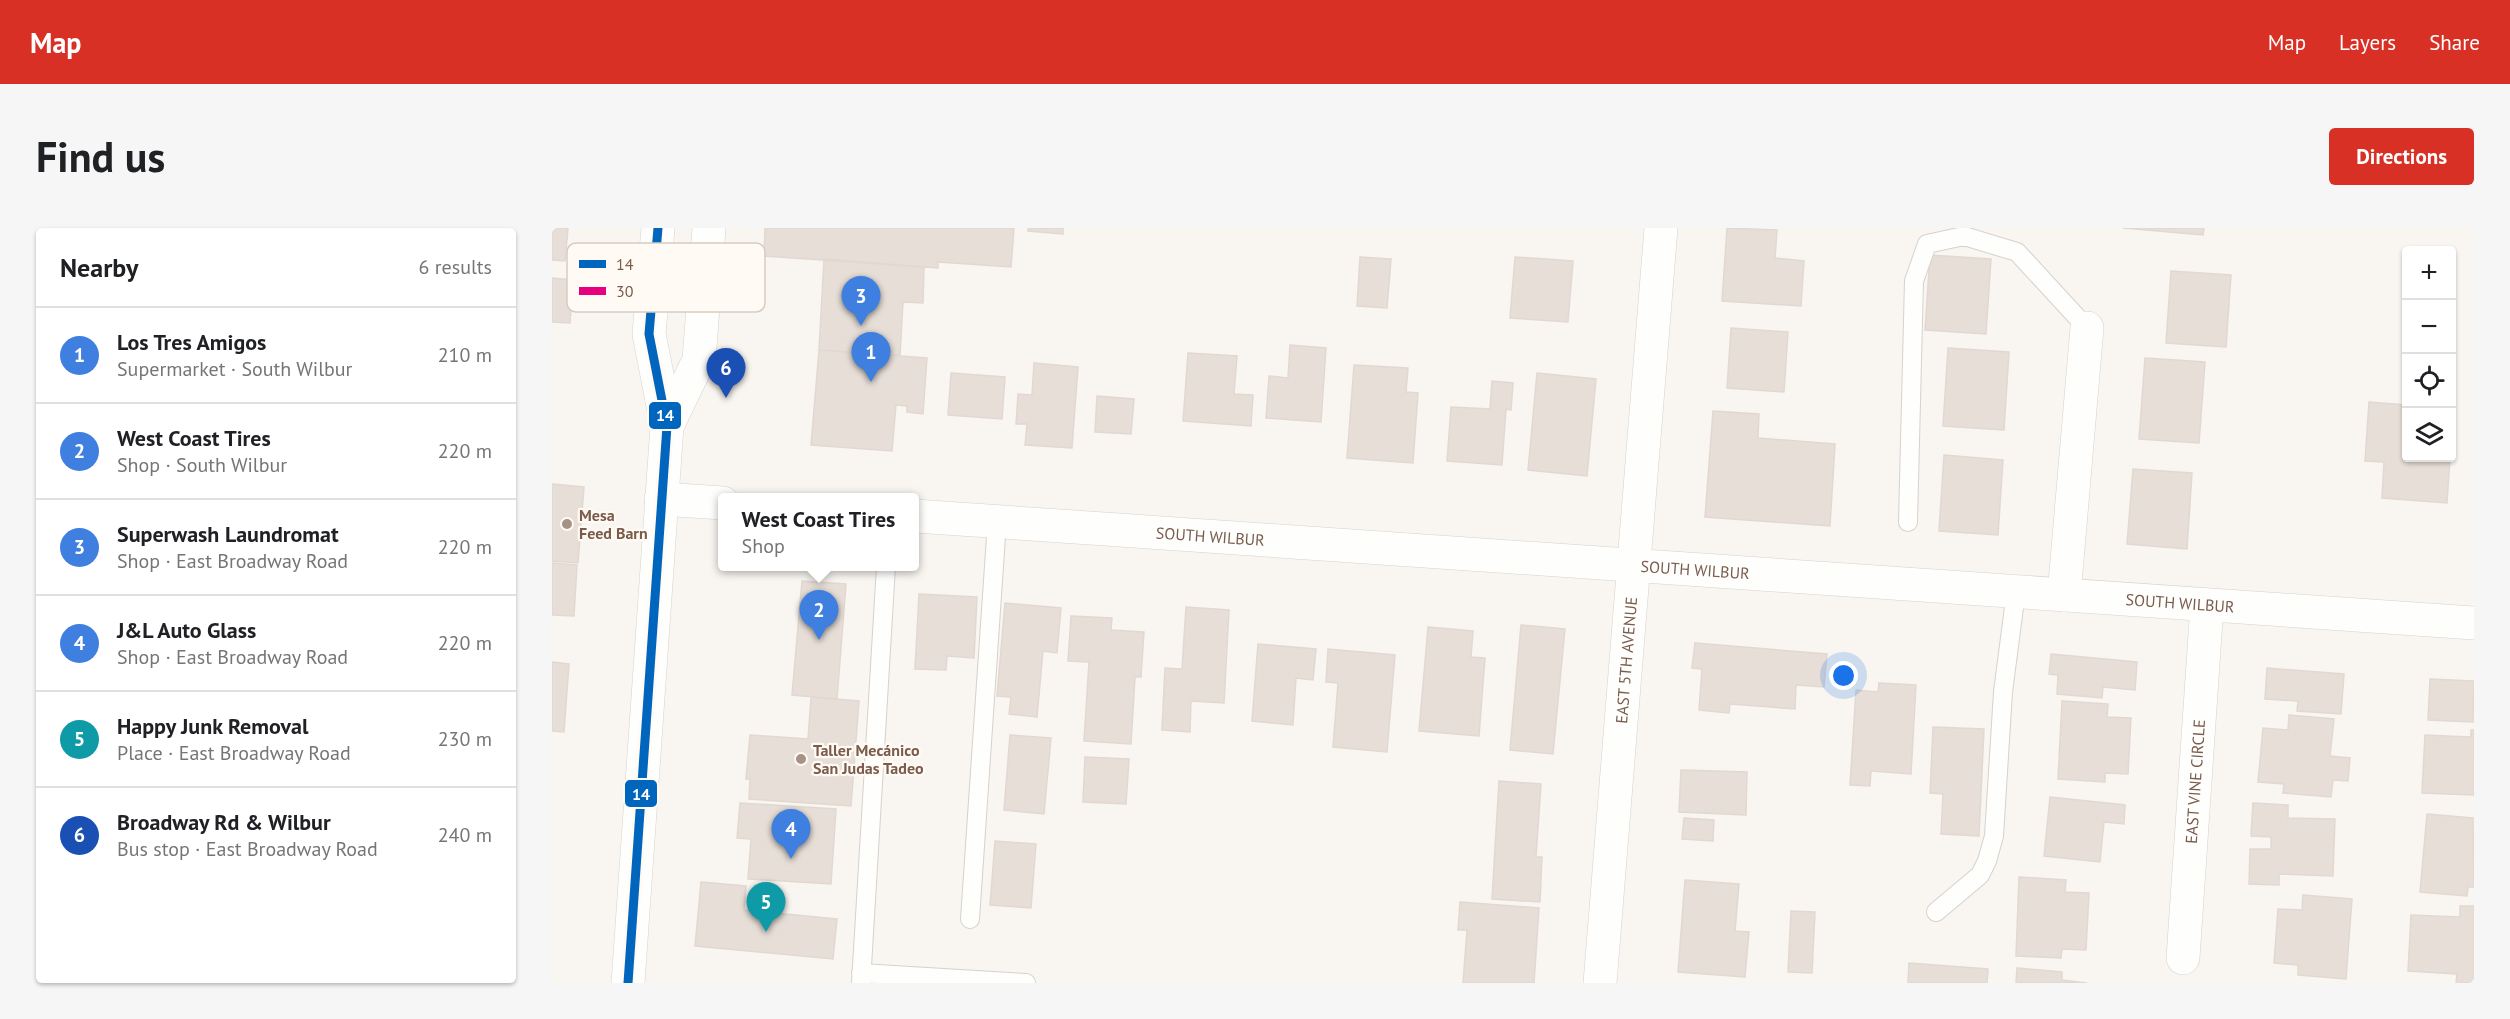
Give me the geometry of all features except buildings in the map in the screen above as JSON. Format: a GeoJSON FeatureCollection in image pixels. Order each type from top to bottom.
{"type":"FeatureCollection","features":[{"type":"Feature","properties":{"kind":"street"},"geometry":{"type":"LineString","coordinates":[[657,243],[658,228]]}},
{"type":"Feature","properties":{"kind":"street"},"geometry":{"type":"LineString","coordinates":[[708,243],[709,228]]}},
{"type":"Feature","properties":{"kind":"street","name":"EAST 5TH AVENUE"},"geometry":{"type":"LineString","coordinates":[[1600,983],[1661,228]]}},
{"type":"Feature","properties":{"kind":"street"},"geometry":{"type":"LineString","coordinates":[[628,983],[667,426],[649,334],[651,312]]}},
{"type":"Feature","properties":{"kind":"street"},"geometry":{"type":"LineString","coordinates":[[667,426],[699,360],[703,312]]}},
{"type":"Feature","properties":{"kind":"street"},"geometry":{"type":"LineString","coordinates":[[2064,595],[2087,328]]}},
{"type":"Feature","properties":{"kind":"street"},"geometry":{"type":"LineString","coordinates":[[661,499],[718,503]]}},
{"type":"Feature","properties":{"kind":"street","name":"SOUTH WILBUR"},"geometry":{"type":"LineString","coordinates":[[919,516],[2474,623]]}},
{"type":"Feature","properties":{"kind":"street","name":"EAST VINE CIRCLE"},"geometry":{"type":"LineString","coordinates":[[2183,958],[2207,605]]}},
{"type":"Feature","properties":{"kind":"lane"},"geometry":{"type":"LineString","coordinates":[[1908,522],[1914,281],[1927,244],[1964,236],[2017,252],[2087,328]]}},
{"type":"Feature","properties":{"kind":"lane"},"geometry":{"type":"LineString","coordinates":[[970,919],[997,522]]}},
{"type":"Feature","properties":{"kind":"lane"},"geometry":{"type":"LineString","coordinates":[[886,571],[861,978],[1026,983]]}},
{"type":"Feature","properties":{"kind":"lane"},"geometry":{"type":"LineString","coordinates":[[1936,912],[1980,875],[1987,861],[1994,836],[2003,692],[2016,592]]}},
{"type":"Feature","properties":{"kind":"transit line","name":"14"},"geometry":{"type":"LineString","coordinates":[[657,243],[658,228]]}},
{"type":"Feature","properties":{"kind":"transit line","name":"14"},"geometry":{"type":"LineString","coordinates":[[628,983],[667,426],[649,334],[651,312]]}},
{"type":"Feature","properties":{"kind":"place","name":"Superwash Laundromat"},"geometry":{"type":"Point","coordinates":[861,326]}},
{"type":"Feature","properties":{"kind":"place","name":"Los Tres Amigos"},"geometry":{"type":"Point","coordinates":[871,382]}},
{"type":"Feature","properties":{"kind":"place","name":"Broadway Rd & Wilbur"},"geometry":{"type":"Point","coordinates":[726,398]}},
{"type":"Feature","properties":{"kind":"place","name":"Mesa Feed Barn"},"geometry":{"type":"Point","coordinates":[567,524]}},
{"type":"Feature","properties":{"kind":"place","name":"West Coast Tires"},"geometry":{"type":"Point","coordinates":[819,640]}},
{"type":"Feature","properties":{"kind":"place","name":"Taller Mecánico San Judas Tadeo"},"geometry":{"type":"Point","coordinates":[801,759]}},
{"type":"Feature","properties":{"kind":"place","name":"J&L Auto Glass"},"geometry":{"type":"Point","coordinates":[791,859]}},
{"type":"Feature","properties":{"kind":"place","name":"Happy Junk Removal"},"geometry":{"type":"Point","coordinates":[766,932]}}]}
